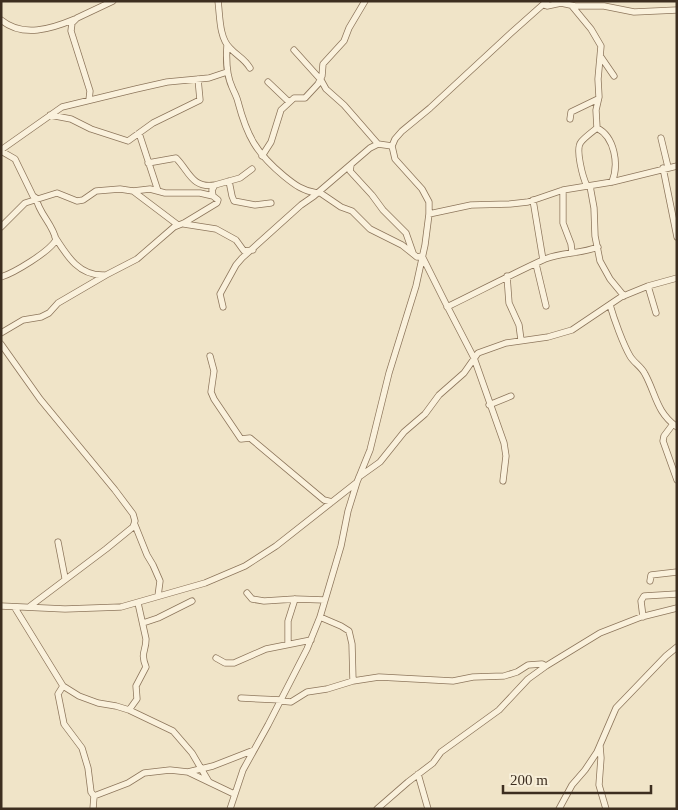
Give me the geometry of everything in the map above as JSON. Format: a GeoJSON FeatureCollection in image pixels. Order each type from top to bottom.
{"type":"FeatureCollection","features":[{"type":"Feature","properties":{"kind":"street"},"geometry":{"type":"LineString","coordinates":[[1,20],[17,30],[39,30],[77,18],[114,1]]}},
{"type":"Feature","properties":{"kind":"street"},"geometry":{"type":"LineString","coordinates":[[218,1],[221,25],[227,45],[227,72],[238,100],[247,132],[262,156],[300,189],[318,192],[341,207],[352,211],[370,229],[402,245],[417,257],[422,256]]}},
{"type":"Feature","properties":{"kind":"street"},"geometry":{"type":"LineString","coordinates":[[262,156],[276,127],[279,113],[289,102],[296,98],[305,98],[321,80],[323,64],[344,41],[349,28],[365,1]]}},
{"type":"Feature","properties":{"kind":"street"},"geometry":{"type":"LineString","coordinates":[[230,809],[243,770],[281,701],[311,640],[320,617],[358,480],[370,450],[389,373],[416,286],[429,214],[429,202],[422,188],[395,158],[392,146],[395,139],[546,3],[547,6],[572,4],[604,6],[634,12],[677,10]]}},
{"type":"Feature","properties":{"kind":"street"},"geometry":{"type":"LineString","coordinates":[[572,4],[598,37],[602,46],[596,110],[597,128]]}},
{"type":"Feature","properties":{"kind":"street"},"geometry":{"type":"LineString","coordinates":[[77,18],[72,23],[71,31],[90,91],[89,100]]}},
{"type":"Feature","properties":{"kind":"street"},"geometry":{"type":"LineString","coordinates":[[227,45],[243,58],[250,68]]}},
{"type":"Feature","properties":{"kind":"street"},"geometry":{"type":"LineString","coordinates":[[294,50],[321,80],[326,89],[378,144]]}},
{"type":"Feature","properties":{"kind":"street"},"geometry":{"type":"LineString","coordinates":[[601,57],[614,76]]}},
{"type":"Feature","properties":{"kind":"street"},"geometry":{"type":"LineString","coordinates":[[106,275],[90,274],[70,261],[37,206],[36,198],[33,196],[15,159],[1,150],[62,107],[167,82],[209,78],[227,72]]}},
{"type":"Feature","properties":{"kind":"street"},"geometry":{"type":"LineString","coordinates":[[50,115],[72,119],[91,129],[128,141],[153,123],[200,100],[198,79]]}},
{"type":"Feature","properties":{"kind":"street"},"geometry":{"type":"LineString","coordinates":[[268,82],[289,102]]}},
{"type":"Feature","properties":{"kind":"street"},"geometry":{"type":"LineString","coordinates":[[570,119],[571,112],[598,99]]}},
{"type":"Feature","properties":{"kind":"street"},"geometry":{"type":"LineString","coordinates":[[597,128],[603,131],[611,144],[616,173],[612,182]]}},
{"type":"Feature","properties":{"kind":"street"},"geometry":{"type":"LineString","coordinates":[[597,128],[582,141],[578,148],[584,180],[588,186],[594,208],[595,236],[604,268],[624,296]]}},
{"type":"Feature","properties":{"kind":"street"},"geometry":{"type":"LineString","coordinates":[[139,133],[158,191]]}},
{"type":"Feature","properties":{"kind":"street"},"geometry":{"type":"LineString","coordinates":[[660,138],[677,236]]}},
{"type":"Feature","properties":{"kind":"street"},"geometry":{"type":"LineString","coordinates":[[224,307],[220,296],[223,287],[236,266],[252,250],[298,207],[370,148],[378,144],[392,146]]}},
{"type":"Feature","properties":{"kind":"street"},"geometry":{"type":"LineString","coordinates":[[148,163],[176,158],[193,180],[204,186],[213,187]]}},
{"type":"Feature","properties":{"kind":"street"},"geometry":{"type":"LineString","coordinates":[[351,165],[350,171],[354,177],[406,233],[413,254]]}},
{"type":"Feature","properties":{"kind":"street"},"geometry":{"type":"LineString","coordinates":[[429,214],[471,205],[510,204],[533,200],[563,190],[612,182],[677,166]]}},
{"type":"Feature","properties":{"kind":"street"},"geometry":{"type":"LineString","coordinates":[[200,193],[243,176],[252,169]]}},
{"type":"Feature","properties":{"kind":"street"},"geometry":{"type":"LineString","coordinates":[[229,181],[234,201],[256,204],[272,203]]}},
{"type":"Feature","properties":{"kind":"street"},"geometry":{"type":"LineString","coordinates":[[213,187],[213,196]]}},
{"type":"Feature","properties":{"kind":"street"},"geometry":{"type":"LineString","coordinates":[[1,227],[24,204],[36,198],[45,198],[58,193],[80,201],[96,191],[150,189],[180,194],[200,193],[213,196],[218,200],[216,204],[174,227],[137,259],[58,303],[49,313],[41,317],[23,320],[1,333]]}},
{"type":"Feature","properties":{"kind":"street"},"geometry":{"type":"LineString","coordinates":[[133,190],[180,225],[216,229],[236,240],[243,250],[252,250]]}},
{"type":"Feature","properties":{"kind":"street"},"geometry":{"type":"LineString","coordinates":[[563,190],[563,223],[571,244],[572,253]]}},
{"type":"Feature","properties":{"kind":"street"},"geometry":{"type":"LineString","coordinates":[[533,200],[544,260]]}},
{"type":"Feature","properties":{"kind":"street"},"geometry":{"type":"LineString","coordinates":[[1,277],[13,273],[45,251],[54,243],[56,237]]}},
{"type":"Feature","properties":{"kind":"street"},"geometry":{"type":"LineString","coordinates":[[447,307],[507,276],[544,260],[572,253],[583,253],[598,247]]}},
{"type":"Feature","properties":{"kind":"street"},"geometry":{"type":"LineString","coordinates":[[422,256],[474,358],[504,443],[506,456],[503,481]]}},
{"type":"Feature","properties":{"kind":"street"},"geometry":{"type":"LineString","coordinates":[[536,264],[546,306]]}},
{"type":"Feature","properties":{"kind":"street"},"geometry":{"type":"LineString","coordinates":[[507,276],[509,303],[519,325],[520,340]]}},
{"type":"Feature","properties":{"kind":"street"},"geometry":{"type":"LineString","coordinates":[[2,607],[65,609],[121,607],[206,583],[244,566],[293,533],[380,462],[404,432],[425,414],[439,395],[464,373],[478,353],[500,344],[554,336],[572,330],[624,296],[648,286],[677,278]]}},
{"type":"Feature","properties":{"kind":"street"},"geometry":{"type":"LineString","coordinates":[[648,286],[656,313]]}},
{"type":"Feature","properties":{"kind":"street"},"geometry":{"type":"LineString","coordinates":[[610,305],[628,353],[645,373],[658,407],[675,425],[662,440],[677,480]]}},
{"type":"Feature","properties":{"kind":"street"},"geometry":{"type":"LineString","coordinates":[[1,344],[40,399],[133,514],[146,555],[160,581],[158,596]]}},
{"type":"Feature","properties":{"kind":"street"},"geometry":{"type":"LineString","coordinates":[[210,356],[214,371],[211,392],[241,439],[250,438],[324,500],[332,502]]}},
{"type":"Feature","properties":{"kind":"street"},"geometry":{"type":"LineString","coordinates":[[490,405],[511,396]]}},
{"type":"Feature","properties":{"kind":"street"},"geometry":{"type":"LineString","coordinates":[[29,607],[135,525]]}},
{"type":"Feature","properties":{"kind":"street"},"geometry":{"type":"LineString","coordinates":[[58,542],[65,578]]}},
{"type":"Feature","properties":{"kind":"street"},"geometry":{"type":"LineString","coordinates":[[650,582],[651,575],[677,572]]}},
{"type":"Feature","properties":{"kind":"street"},"geometry":{"type":"LineString","coordinates":[[247,593],[256,600],[325,600]]}},
{"type":"Feature","properties":{"kind":"street"},"geometry":{"type":"LineString","coordinates":[[643,617],[641,601],[644,596],[677,594]]}},
{"type":"Feature","properties":{"kind":"street"},"geometry":{"type":"LineString","coordinates":[[288,644],[288,622],[295,599]]}},
{"type":"Feature","properties":{"kind":"street"},"geometry":{"type":"LineString","coordinates":[[143,623],[158,618],[192,601]]}},
{"type":"Feature","properties":{"kind":"street"},"geometry":{"type":"LineString","coordinates":[[129,710],[136,699],[136,686],[146,669],[142,657],[146,644],[138,603]]}},
{"type":"Feature","properties":{"kind":"street"},"geometry":{"type":"LineString","coordinates":[[15,608],[63,686],[79,696],[98,704],[129,710],[174,731],[203,769],[210,782]]}},
{"type":"Feature","properties":{"kind":"street"},"geometry":{"type":"LineString","coordinates":[[377,809],[433,763],[441,752],[499,710],[528,679],[546,666],[600,633],[643,617],[677,608]]}},
{"type":"Feature","properties":{"kind":"street"},"geometry":{"type":"LineString","coordinates":[[320,617],[349,631],[352,644],[354,681]]}},
{"type":"Feature","properties":{"kind":"street"},"geometry":{"type":"LineString","coordinates":[[216,658],[225,663],[234,662],[266,649],[311,640]]}},
{"type":"Feature","properties":{"kind":"street"},"geometry":{"type":"LineString","coordinates":[[559,809],[572,785],[597,752],[616,708],[677,647]]}},
{"type":"Feature","properties":{"kind":"street"},"geometry":{"type":"LineString","coordinates":[[241,698],[291,702],[307,692],[327,689],[354,681],[386,677],[454,682],[483,676],[504,676],[517,672],[528,665],[542,664],[546,666]]}},
{"type":"Feature","properties":{"kind":"street"},"geometry":{"type":"LineString","coordinates":[[63,686],[58,694],[64,724],[82,748],[88,768],[91,792],[94,796],[93,809]]}},
{"type":"Feature","properties":{"kind":"street"},"geometry":{"type":"LineString","coordinates":[[600,744],[600,785],[606,809]]}},
{"type":"Feature","properties":{"kind":"street"},"geometry":{"type":"LineString","coordinates":[[94,796],[144,773],[170,770],[188,772],[203,769],[254,750]]}},
{"type":"Feature","properties":{"kind":"street"},"geometry":{"type":"LineString","coordinates":[[188,772],[234,794]]}},
{"type":"Feature","properties":{"kind":"street"},"geometry":{"type":"LineString","coordinates":[[418,774],[428,809]]}}]}
